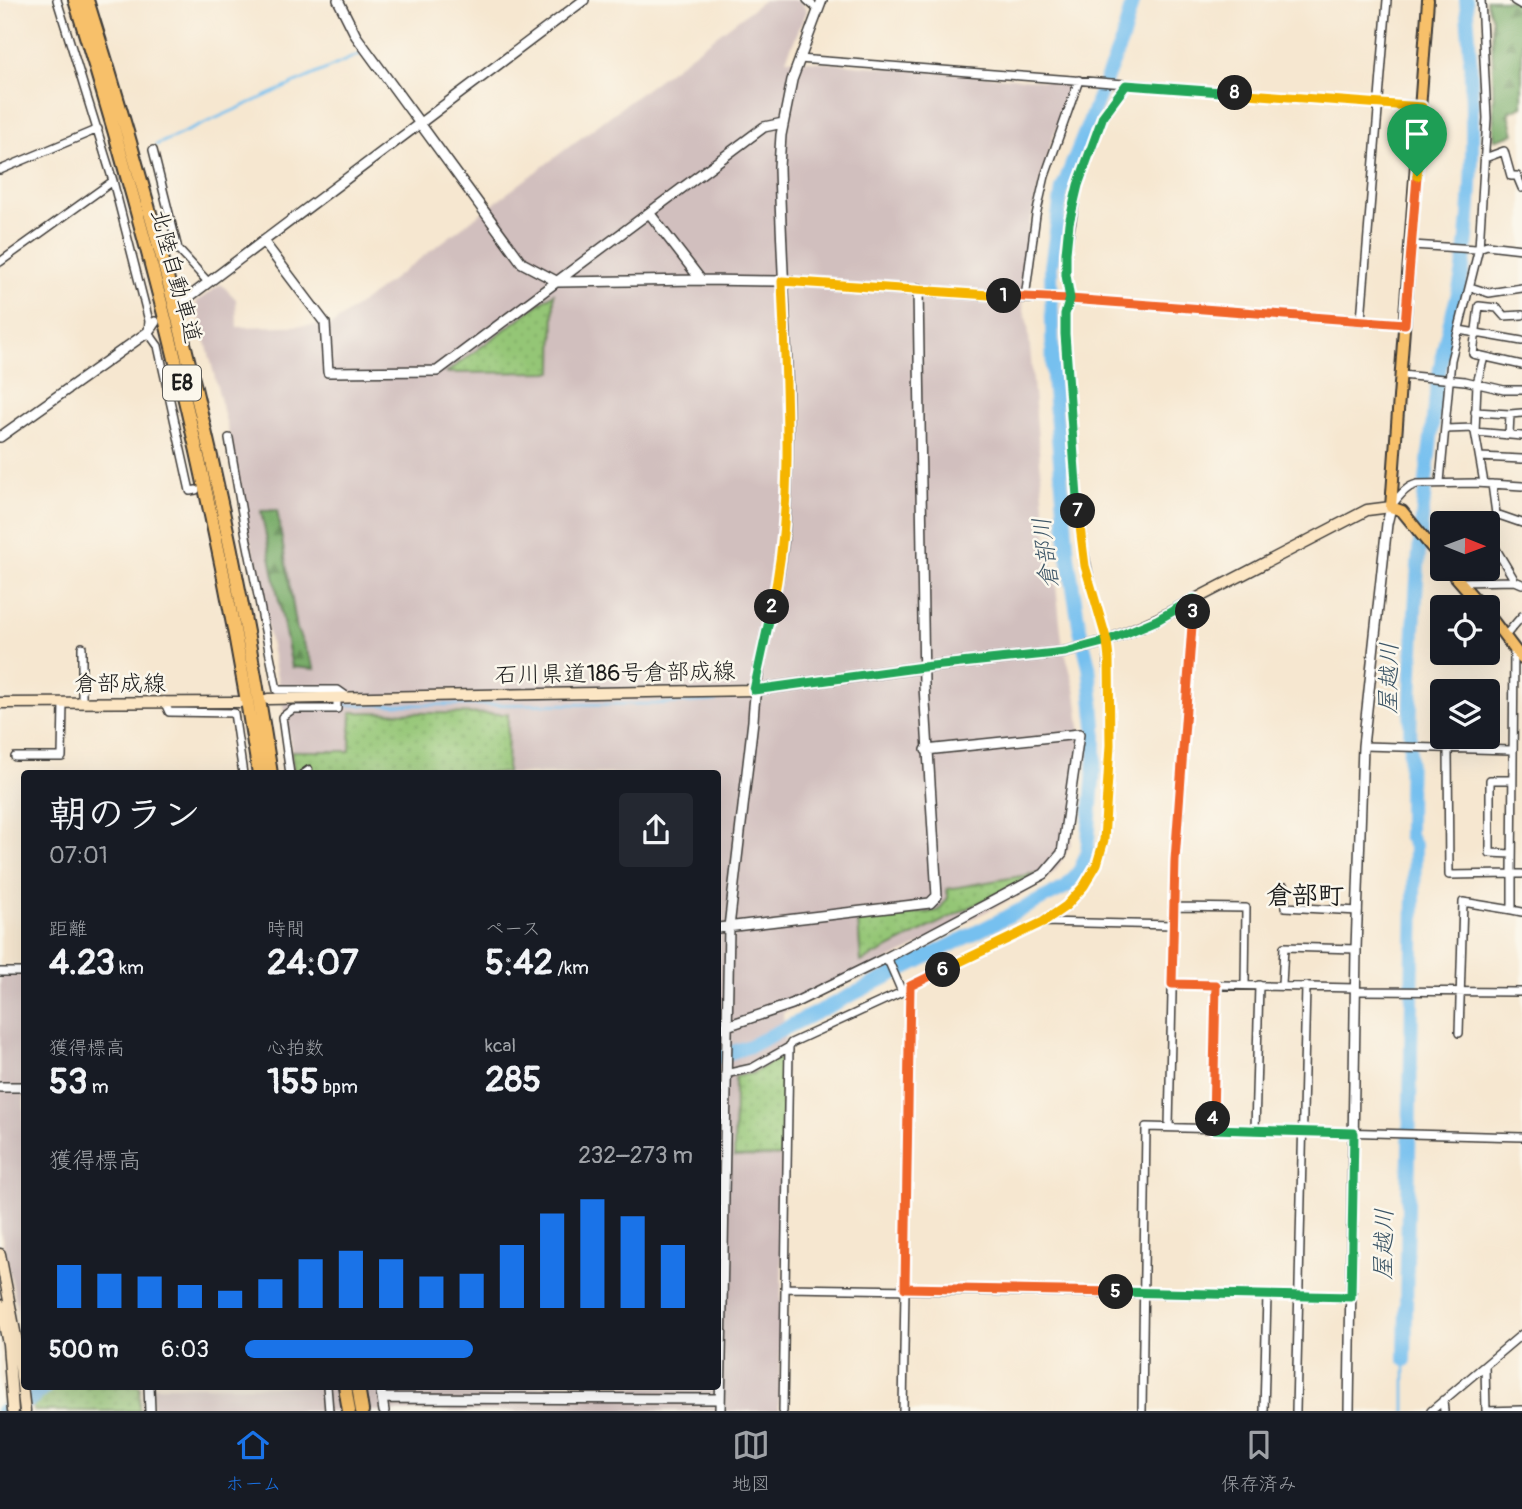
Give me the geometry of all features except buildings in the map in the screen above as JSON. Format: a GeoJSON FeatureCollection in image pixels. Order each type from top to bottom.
{"type":"FeatureCollection","features":[{"type":"Feature","properties":{"kind":"highway","name":"北陸自動車道"},"geometry":{"type":"LineString","coordinates":[[75,0],[138,212],[175,355],[217,541],[258,770]]}},
{"type":"Feature","properties":{"kind":"highway","name":"北陸自動車道"},"geometry":{"type":"LineString","coordinates":[[87,0],[122,109],[182,328],[229,537],[270,770]]}},
{"type":"Feature","properties":{"kind":"highway"},"geometry":{"type":"LineString","coordinates":[[346,1390],[349,1411]]}},
{"type":"Feature","properties":{"kind":"highway"},"geometry":{"type":"LineString","coordinates":[[359,1390],[362,1411]]}},
{"type":"Feature","properties":{"kind":"main road"},"geometry":{"type":"LineString","coordinates":[[1428,0],[1391,507],[1402,511],[1430,546]]}},
{"type":"Feature","properties":{"kind":"main road","name":"石川県道186号倉部成線"},"geometry":{"type":"LineString","coordinates":[[268,699],[754,690],[923,667],[1065,652],[1105,641],[1157,620],[1367,510],[1391,507]]}},
{"type":"Feature","properties":{"kind":"main road"},"geometry":{"type":"LineString","coordinates":[[1460,582],[1471,595]]}},
{"type":"Feature","properties":{"kind":"main road"},"geometry":{"type":"LineString","coordinates":[[1500,630],[1522,659]]}},
{"type":"Feature","properties":{"kind":"main road","name":"倉部成線"},"geometry":{"type":"LineString","coordinates":[[0,703],[240,702]]}},
{"type":"Feature","properties":{"kind":"main road"},"geometry":{"type":"LineString","coordinates":[[0,1254],[21,1369]]}},
{"type":"Feature","properties":{"kind":"main road"},"geometry":{"type":"LineString","coordinates":[[0,1305],[8,1344],[13,1411]]}},
{"type":"Feature","properties":{"kind":"main road"},"geometry":{"type":"LineString","coordinates":[[23,1390],[25,1411]]}},
{"type":"Feature","properties":{"kind":"street"},"geometry":{"type":"LineString","coordinates":[[57,0],[113,181],[149,321],[148,332],[158,346],[190,491],[196,490]]}},
{"type":"Feature","properties":{"kind":"street"},"geometry":{"type":"LineString","coordinates":[[338,0],[356,36],[522,262],[558,282],[782,281],[1405,324]]}},
{"type":"Feature","properties":{"kind":"street"},"geometry":{"type":"LineString","coordinates":[[185,300],[584,0]]}},
{"type":"Feature","properties":{"kind":"street"},"geometry":{"type":"LineString","coordinates":[[721,1088],[726,1070],[726,1040],[722,1028],[729,927],[753,721],[754,690],[780,568],[785,524],[787,465],[779,167],[783,123],[792,80],[820,5],[807,0]]}},
{"type":"Feature","properties":{"kind":"street"},"geometry":{"type":"LineString","coordinates":[[1361,320],[1387,0]]}},
{"type":"Feature","properties":{"kind":"street"},"geometry":{"type":"LineString","coordinates":[[1438,482],[1451,360],[1478,248],[1487,118],[1480,0]]}},
{"type":"Feature","properties":{"kind":"street"},"geometry":{"type":"LineString","coordinates":[[1515,0],[1522,4]]}},
{"type":"Feature","properties":{"kind":"street"},"geometry":{"type":"LineString","coordinates":[[799,59],[1422,107]]}},
{"type":"Feature","properties":{"kind":"street"},"geometry":{"type":"LineString","coordinates":[[1028,298],[1036,215],[1045,176],[1083,81]]}},
{"type":"Feature","properties":{"kind":"street"},"geometry":{"type":"LineString","coordinates":[[726,1070],[752,1068],[789,1047],[791,1043],[1043,922],[1066,906],[1084,886],[1097,864],[1104,840],[1110,745],[1105,641],[1080,532],[1065,334],[1066,253],[1069,223],[1078,185],[1103,116],[1124,85]]}},
{"type":"Feature","properties":{"kind":"street"},"geometry":{"type":"LineString","coordinates":[[263,241],[326,323],[328,373],[437,371],[764,127],[783,123]]}},
{"type":"Feature","properties":{"kind":"street"},"geometry":{"type":"LineString","coordinates":[[0,170],[98,129]]}},
{"type":"Feature","properties":{"kind":"street"},"geometry":{"type":"LineString","coordinates":[[153,150],[178,248],[208,282]]}},
{"type":"Feature","properties":{"kind":"street"},"geometry":{"type":"LineString","coordinates":[[1485,158],[1504,151],[1511,176],[1517,176],[1522,188]]}},
{"type":"Feature","properties":{"kind":"street"},"geometry":{"type":"LineString","coordinates":[[0,262],[113,181]]}},
{"type":"Feature","properties":{"kind":"street"},"geometry":{"type":"LineString","coordinates":[[650,214],[701,280]]}},
{"type":"Feature","properties":{"kind":"street"},"geometry":{"type":"LineString","coordinates":[[1412,245],[1458,248],[1487,245],[1522,249]]}},
{"type":"Feature","properties":{"kind":"street"},"geometry":{"type":"LineString","coordinates":[[1470,287],[1489,292],[1522,288]]}},
{"type":"Feature","properties":{"kind":"street"},"geometry":{"type":"LineString","coordinates":[[721,928],[930,903],[937,896],[923,667],[918,289]]}},
{"type":"Feature","properties":{"kind":"street"},"geometry":{"type":"LineString","coordinates":[[1522,314],[1504,316],[1497,308],[1479,306],[1473,354],[1522,365]]}},
{"type":"Feature","properties":{"kind":"street"},"geometry":{"type":"LineString","coordinates":[[0,437],[148,332],[156,322]]}},
{"type":"Feature","properties":{"kind":"street"},"geometry":{"type":"LineString","coordinates":[[1458,330],[1522,341]]}},
{"type":"Feature","properties":{"kind":"street"},"geometry":{"type":"LineString","coordinates":[[1484,357],[1477,383],[1475,430],[1495,511]]}},
{"type":"Feature","properties":{"kind":"street"},"geometry":{"type":"LineString","coordinates":[[1401,375],[1477,383],[1504,390],[1522,390]]}},
{"type":"Feature","properties":{"kind":"street"},"geometry":{"type":"LineString","coordinates":[[1475,412],[1522,413]]}},
{"type":"Feature","properties":{"kind":"street"},"geometry":{"type":"LineString","coordinates":[[1508,434],[1510,414]]}},
{"type":"Feature","properties":{"kind":"street"},"geometry":{"type":"LineString","coordinates":[[1445,429],[1522,436]]}},
{"type":"Feature","properties":{"kind":"street"},"geometry":{"type":"LineString","coordinates":[[229,438],[233,481],[276,690],[338,690],[342,698],[337,709],[293,709],[282,717],[289,770]]}},
{"type":"Feature","properties":{"kind":"street"},"geometry":{"type":"LineString","coordinates":[[1480,457],[1522,459]]}},
{"type":"Feature","properties":{"kind":"street"},"geometry":{"type":"LineString","coordinates":[[1349,1411],[1356,949],[1363,746],[1387,524],[1391,507],[1410,485],[1438,482],[1522,486]]}},
{"type":"Feature","properties":{"kind":"street"},"geometry":{"type":"LineString","coordinates":[[1500,515],[1522,523]]}},
{"type":"Feature","properties":{"kind":"street"},"geometry":{"type":"LineString","coordinates":[[1500,555],[1518,583]]}},
{"type":"Feature","properties":{"kind":"street"},"geometry":{"type":"LineString","coordinates":[[1460,582],[1518,583]]}},
{"type":"Feature","properties":{"kind":"street"},"geometry":{"type":"LineString","coordinates":[[1169,1127],[1173,906],[1194,599]]}},
{"type":"Feature","properties":{"kind":"street"},"geometry":{"type":"LineString","coordinates":[[1505,636],[1522,616]]}},
{"type":"Feature","properties":{"kind":"street"},"geometry":{"type":"LineString","coordinates":[[82,647],[82,702]]}},
{"type":"Feature","properties":{"kind":"street"},"geometry":{"type":"LineString","coordinates":[[1512,910],[1511,750],[1514,649]]}},
{"type":"Feature","properties":{"kind":"street"},"geometry":{"type":"LineString","coordinates":[[164,701],[169,712],[234,713],[242,770]]}},
{"type":"Feature","properties":{"kind":"street"},"geometry":{"type":"LineString","coordinates":[[15,757],[62,757],[63,702]]}},
{"type":"Feature","properties":{"kind":"street"},"geometry":{"type":"LineString","coordinates":[[722,1028],[792,1004],[888,960],[1044,874],[1062,853],[1079,734],[926,750]]}},
{"type":"Feature","properties":{"kind":"street"},"geometry":{"type":"LineString","coordinates":[[1363,746],[1430,749]]}},
{"type":"Feature","properties":{"kind":"street"},"geometry":{"type":"LineString","coordinates":[[1511,750],[1448,749],[1449,875],[1522,874]]}},
{"type":"Feature","properties":{"kind":"street"},"geometry":{"type":"LineString","coordinates":[[1511,780],[1490,780],[1490,853],[1512,853]]}},
{"type":"Feature","properties":{"kind":"street"},"geometry":{"type":"LineString","coordinates":[[1285,887],[1285,907],[1357,911]]}},
{"type":"Feature","properties":{"kind":"street"},"geometry":{"type":"LineString","coordinates":[[1459,1033],[1463,902],[1522,912]]}},
{"type":"Feature","properties":{"kind":"street"},"geometry":{"type":"LineString","coordinates":[[1173,906],[1246,908],[1245,985]]}},
{"type":"Feature","properties":{"kind":"street"},"geometry":{"type":"LineString","coordinates":[[1043,922],[1173,925]]}},
{"type":"Feature","properties":{"kind":"street"},"geometry":{"type":"LineString","coordinates":[[1282,985],[1284,947],[1356,949]]}},
{"type":"Feature","properties":{"kind":"street"},"geometry":{"type":"LineString","coordinates":[[888,960],[901,990]]}},
{"type":"Feature","properties":{"kind":"street"},"geometry":{"type":"LineString","coordinates":[[0,972],[21,971]]}},
{"type":"Feature","properties":{"kind":"street"},"geometry":{"type":"LineString","coordinates":[[1172,984],[1522,992]]}},
{"type":"Feature","properties":{"kind":"street"},"geometry":{"type":"LineString","coordinates":[[1213,1129],[1216,985]]}},
{"type":"Feature","properties":{"kind":"street"},"geometry":{"type":"LineString","coordinates":[[1255,1130],[1259,985]]}},
{"type":"Feature","properties":{"kind":"street"},"geometry":{"type":"LineString","coordinates":[[903,1411],[910,986]]}},
{"type":"Feature","properties":{"kind":"street"},"geometry":{"type":"LineString","coordinates":[[1296,1411],[1306,986]]}},
{"type":"Feature","properties":{"kind":"street"},"geometry":{"type":"LineString","coordinates":[[783,1411],[789,1047]]}},
{"type":"Feature","properties":{"kind":"street"},"geometry":{"type":"LineString","coordinates":[[0,1087],[21,1087]]}},
{"type":"Feature","properties":{"kind":"street"},"geometry":{"type":"LineString","coordinates":[[1142,1411],[1146,1127],[1522,1137]]}},
{"type":"Feature","properties":{"kind":"street"},"geometry":{"type":"LineString","coordinates":[[786,1287],[1351,1297]]}},
{"type":"Feature","properties":{"kind":"street"},"geometry":{"type":"LineString","coordinates":[[1264,1411],[1267,1295]]}},
{"type":"Feature","properties":{"kind":"street"},"geometry":{"type":"LineString","coordinates":[[1431,1411],[1522,1334]]}},
{"type":"Feature","properties":{"kind":"street"},"geometry":{"type":"LineString","coordinates":[[1485,1366],[1486,1411],[1522,1410]]}},
{"type":"Feature","properties":{"kind":"street"},"geometry":{"type":"LineString","coordinates":[[149,1390],[150,1411]]}},
{"type":"Feature","properties":{"kind":"street"},"geometry":{"type":"LineString","coordinates":[[327,1390],[329,1411]]}},
{"type":"Feature","properties":{"kind":"street"},"geometry":{"type":"LineString","coordinates":[[381,1390],[384,1411]]}},
{"type":"Feature","properties":{"kind":"street"},"geometry":{"type":"LineString","coordinates":[[720,1390],[720,1411]]}},
{"type":"Feature","properties":{"kind":"street"},"geometry":{"type":"LineString","coordinates":[[382,1398],[720,1399]]}},
{"type":"Feature","properties":{"kind":"street"},"geometry":{"type":"LineString","coordinates":[[1443,1400],[1444,1411]]}},
{"type":"Feature","properties":{"kind":"shaded area"},"geometry":{"type":"Polygon","coordinates":[[[764,0],[800,0],[807,11],[786,59],[1073,83],[1049,149],[1029,226],[1023,306],[1028,325],[1047,540],[1056,585],[1062,640],[1076,693],[1082,742],[1071,844],[1056,870],[1041,884],[783,1013],[786,1059],[779,1411],[152,1411],[152,1390],[721,1390],[721,770],[295,770],[231,442],[196,302],[221,284],[236,299],[237,327],[332,325],[764,0]]]}},
{"type":"Feature","properties":{"kind":"shaded area"},"geometry":{"type":"Polygon","coordinates":[[[21,974],[21,1324],[0,1229],[0,975],[21,974]]]}},
{"type":"Feature","properties":{"kind":"green space"},"geometry":{"type":"Polygon","coordinates":[[[1486,0],[1522,0],[1522,106],[1509,112],[1514,134],[1494,140],[1492,19],[1486,0]]]}},
{"type":"Feature","properties":{"kind":"green space"},"geometry":{"type":"Polygon","coordinates":[[[554,293],[553,372],[446,373],[554,293]]]}},
{"type":"Feature","properties":{"kind":"green space"},"geometry":{"type":"Polygon","coordinates":[[[277,510],[297,630],[315,669],[292,667],[261,511],[277,510]]]}},
{"type":"Feature","properties":{"kind":"green space"},"geometry":{"type":"Polygon","coordinates":[[[351,712],[508,714],[507,770],[294,770],[291,751],[350,751],[351,712]]]}},
{"type":"Feature","properties":{"kind":"green space"},"geometry":{"type":"Polygon","coordinates":[[[1038,873],[861,962],[858,920],[938,911],[948,898],[947,889],[1038,873]]]}},
{"type":"Feature","properties":{"kind":"green space"},"geometry":{"type":"Polygon","coordinates":[[[781,1057],[781,1156],[734,1157],[735,1077],[753,1073],[781,1057]]]}},
{"type":"Feature","properties":{"kind":"green space"},"geometry":{"type":"Polygon","coordinates":[[[51,1390],[140,1390],[139,1411],[33,1411],[33,1405],[51,1390]]]}},
{"type":"Feature","properties":{"kind":"waterway","name":"倉部川"},"geometry":{"type":"LineString","coordinates":[[721,1056],[750,1046],[1066,887],[1080,870],[1087,853],[1095,725],[1089,666],[1079,625],[1068,556],[1053,378],[1051,267],[1062,189],[1122,40],[1133,0]]}},
{"type":"Feature","properties":{"kind":"waterway","name":"屋越川"},"geometry":{"type":"LineString","coordinates":[[1405,1360],[1415,846],[1409,835],[1413,649],[1423,509],[1435,403],[1445,342],[1463,270],[1470,203],[1472,102],[1466,0]]}},
{"type":"Feature","properties":{"kind":"waterway"},"geometry":{"type":"LineString","coordinates":[[156,145],[360,54]]}},
{"type":"Feature","properties":{"kind":"waterway"},"geometry":{"type":"LineString","coordinates":[[343,705],[656,704],[716,701]]}},
{"type":"Feature","properties":{"kind":"waterway"},"geometry":{"type":"LineString","coordinates":[[1405,1360],[1405,1411]]}},
{"type":"Feature","properties":{"kind":"waterway","name":"倉部川"},"geometry":{"type":"LineString","coordinates":[[2,1411],[29,1401],[42,1390]]}},
{"type":"Feature","properties":{"kind":"tunnel"},"geometry":{"type":"LineString","coordinates":[[113,181],[141,157]]}},
{"type":"Feature","properties":{"kind":"district","name":"倉部町"},"geometry":{"type":"Point","coordinates":[1305,896]}},
{"type":"Feature","properties":{"kind":"route"},"geometry":{"type":"LineString","coordinates":[[1417,176],[1405,324],[1070,299],[782,281],[786,370],[785,524],[780,568],[754,690],[923,667],[1065,652],[1107,641],[1157,620],[1194,599],[1175,860],[1172,984],[1216,985],[1213,1129],[1354,1133],[1351,1297],[905,1288],[910,986],[1043,922],[1066,906],[1084,886],[1097,864],[1104,840],[1110,745],[1109,660],[1107,641],[1085,566],[1080,532],[1065,334],[1065,314],[1070,299],[1066,275],[1069,223],[1085,160],[1103,116],[1126,85],[1422,107],[1417,176]]}}]}
